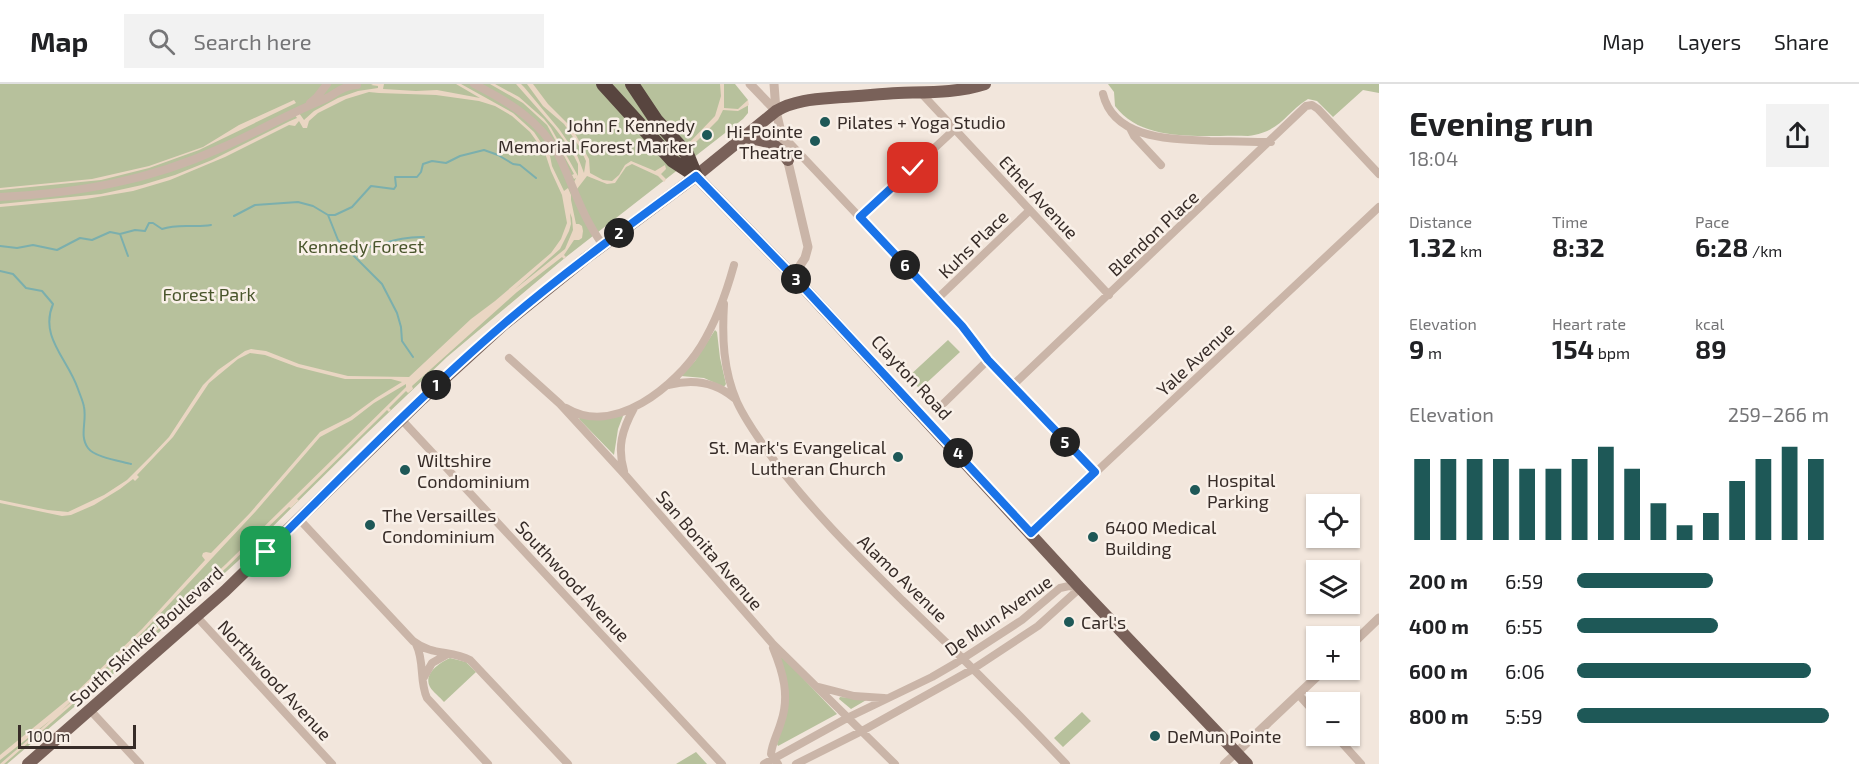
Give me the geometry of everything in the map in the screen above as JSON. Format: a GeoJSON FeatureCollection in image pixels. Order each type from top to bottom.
{"type":"FeatureCollection","features":[{"type":"Feature","properties":{"kind":"highway"},"geometry":{"type":"LineString","coordinates":[[603,84],[676,164],[696,176]]}},
{"type":"Feature","properties":{"kind":"highway"},"geometry":{"type":"LineString","coordinates":[[632,84],[656,120],[687,154],[696,176]]}},
{"type":"Feature","properties":{"kind":"main road","name":"South Skinker Boulevard"},"geometry":{"type":"LineString","coordinates":[[28,764],[197,617],[401,418],[503,325],[603,245],[696,176],[776,111],[789,104],[810,100],[900,93],[922,94],[961,90],[985,84]]}},
{"type":"Feature","properties":{"kind":"main road"},"geometry":{"type":"LineString","coordinates":[[744,137],[772,143],[788,160]]}},
{"type":"Feature","properties":{"kind":"main road","name":"Clayton Road"},"geometry":{"type":"LineString","coordinates":[[696,176],[793,276],[1080,588],[1247,764]]}},
{"type":"Feature","properties":{"kind":"street"},"geometry":{"type":"LineString","coordinates":[[306,105],[317,97],[327,84]]}},
{"type":"Feature","properties":{"kind":"street"},"geometry":{"type":"LineString","coordinates":[[0,197],[83,189],[151,176],[222,148],[306,105],[330,96],[343,87],[364,84]]}},
{"type":"Feature","properties":{"kind":"street"},"geometry":{"type":"LineString","coordinates":[[474,84],[511,104],[548,139],[591,227],[603,245]]}},
{"type":"Feature","properties":{"kind":"street"},"geometry":{"type":"LineString","coordinates":[[750,84],[776,111]]}},
{"type":"Feature","properties":{"kind":"street"},"geometry":{"type":"LineString","coordinates":[[774,84],[776,111],[808,247],[805,258],[793,276]]}},
{"type":"Feature","properties":{"kind":"street","name":"Ethel Avenue"},"geometry":{"type":"LineString","coordinates":[[922,94],[1109,295]]}},
{"type":"Feature","properties":{"kind":"street"},"geometry":{"type":"LineString","coordinates":[[1103,94],[1112,112],[1130,128],[1134,136],[1161,165]]}},
{"type":"Feature","properties":{"kind":"street","name":"Blendon Place"},"geometry":{"type":"LineString","coordinates":[[1012,386],[1271,142],[1306,106],[1315,106],[1379,174]]}},
{"type":"Feature","properties":{"kind":"street"},"geometry":{"type":"LineString","coordinates":[[1130,128],[1157,137],[1178,140],[1271,142]]}},
{"type":"Feature","properties":{"kind":"street"},"geometry":{"type":"LineString","coordinates":[[860,217],[955,129]]}},
{"type":"Feature","properties":{"kind":"street"},"geometry":{"type":"LineString","coordinates":[[782,134],[937,299],[1012,386],[1095,472]]}},
{"type":"Feature","properties":{"kind":"street","name":"Yale Avenue"},"geometry":{"type":"LineString","coordinates":[[1031,533],[1379,207]]}},
{"type":"Feature","properties":{"kind":"street","name":"Kuhs Place"},"geometry":{"type":"LineString","coordinates":[[937,299],[1030,210]]}},
{"type":"Feature","properties":{"kind":"street"},"geometry":{"type":"LineString","coordinates":[[560,404],[573,412],[607,417],[634,408],[665,386],[691,361],[709,333],[724,303],[734,265]]}},
{"type":"Feature","properties":{"kind":"street","name":"Alamo Avenue"},"geometry":{"type":"LineString","coordinates":[[724,303],[724,361],[736,400],[761,443],[818,513],[860,558],[1066,764]]}},
{"type":"Feature","properties":{"kind":"street","name":"San Bonita Avenue"},"geometry":{"type":"LineString","coordinates":[[509,358],[560,404],[772,643],[895,764]]}},
{"type":"Feature","properties":{"kind":"street"},"geometry":{"type":"LineString","coordinates":[[944,403],[988,360]]}},
{"type":"Feature","properties":{"kind":"street","name":"Alamo Avenue"},"geometry":{"type":"LineString","coordinates":[[665,386],[681,382],[707,384],[718,387],[736,400]]}},
{"type":"Feature","properties":{"kind":"street"},"geometry":{"type":"LineString","coordinates":[[626,476],[621,462],[621,439],[624,427],[634,408]]}},
{"type":"Feature","properties":{"kind":"street","name":"Southwood Avenue"},"geometry":{"type":"LineString","coordinates":[[401,418],[722,764]]}},
{"type":"Feature","properties":{"kind":"street"},"geometry":{"type":"LineString","coordinates":[[299,519],[413,641],[427,650],[463,656],[477,666],[568,764]]}},
{"type":"Feature","properties":{"kind":"street","name":"De Mun Avenue"},"geometry":{"type":"LineString","coordinates":[[764,764],[775,761],[849,717],[933,677],[1022,620],[1060,588],[1069,586],[1080,588]]}},
{"type":"Feature","properties":{"kind":"street","name":"De Mun Avenue"},"geometry":{"type":"LineString","coordinates":[[796,764],[862,731],[973,669],[1038,626],[1080,588]]}},
{"type":"Feature","properties":{"kind":"street","name":"Northwood Avenue"},"geometry":{"type":"LineString","coordinates":[[197,617],[332,764]]}},
{"type":"Feature","properties":{"kind":"street"},"geometry":{"type":"LineString","coordinates":[[1360,636],[1379,618]]}},
{"type":"Feature","properties":{"kind":"street"},"geometry":{"type":"LineString","coordinates":[[413,641],[420,655],[424,688],[428,698],[488,764]]}},
{"type":"Feature","properties":{"kind":"street","name":"San Bonita Avenue"},"geometry":{"type":"LineString","coordinates":[[772,643],[786,695],[785,710],[772,747],[771,754],[775,761]]}},
{"type":"Feature","properties":{"kind":"street"},"geometry":{"type":"LineString","coordinates":[[423,678],[432,663],[449,654]]}},
{"type":"Feature","properties":{"kind":"street"},"geometry":{"type":"LineString","coordinates":[[1224,764],[1313,680]]}},
{"type":"Feature","properties":{"kind":"street","name":"San Bonita Avenue"},"geometry":{"type":"LineString","coordinates":[[815,685],[826,690],[854,696],[888,698]]}},
{"type":"Feature","properties":{"kind":"street"},"geometry":{"type":"LineString","coordinates":[[1298,694],[1306,703]]}},
{"type":"Feature","properties":{"kind":"street"},"geometry":{"type":"LineString","coordinates":[[90,710],[140,764]]}},
{"type":"Feature","properties":{"kind":"street"},"geometry":{"type":"LineString","coordinates":[[1345,746],[1361,764]]}},
{"type":"Feature","properties":{"kind":"green space","name":"Forest Park"},"geometry":{"type":"Polygon","coordinates":[[[0,84],[735,84],[748,100],[748,113],[566,257],[447,357],[238,561],[113,674],[7,764],[0,764],[0,84]]]}},
{"type":"Feature","properties":{"kind":"green space"},"geometry":{"type":"Polygon","coordinates":[[[1108,84],[1379,84],[1379,93],[1363,90],[1333,117],[1317,101],[1308,99],[1281,122],[1259,134],[1195,136],[1159,132],[1142,127],[1127,118],[1115,106],[1114,92],[1108,84]]]}},
{"type":"Feature","properties":{"kind":"green space"},"geometry":{"type":"Polygon","coordinates":[[[715,330],[726,384],[724,387],[704,378],[681,376],[695,361],[715,330]]]}},
{"type":"Feature","properties":{"kind":"green space"},"geometry":{"type":"Polygon","coordinates":[[[948,340],[960,352],[920,389],[908,377],[948,340]]]}},
{"type":"Feature","properties":{"kind":"green space"},"geometry":{"type":"Polygon","coordinates":[[[623,416],[618,429],[614,455],[579,419],[580,417],[623,416]]]}},
{"type":"Feature","properties":{"kind":"green space"},"geometry":{"type":"Polygon","coordinates":[[[777,651],[837,714],[778,746],[787,712],[777,651]]]}},
{"type":"Feature","properties":{"kind":"green space"},"geometry":{"type":"Polygon","coordinates":[[[450,658],[466,662],[476,672],[444,702],[428,682],[430,673],[450,658]]]}},
{"type":"Feature","properties":{"kind":"green space"},"geometry":{"type":"Polygon","coordinates":[[[840,697],[868,699],[851,709],[839,699],[840,697]]]}},
{"type":"Feature","properties":{"kind":"green space"},"geometry":{"type":"Polygon","coordinates":[[[1082,712],[1091,721],[1063,747],[1054,738],[1082,712]]]}},
{"type":"Feature","properties":{"kind":"green space"},"geometry":{"type":"Polygon","coordinates":[[[696,752],[707,764],[676,764],[696,752]]]}},
{"type":"Feature","properties":{"kind":"shaded area"},"geometry":{"type":"Polygon","coordinates":[[[384,84],[383,89],[437,90],[480,98],[456,84],[461,84],[513,113],[534,132],[550,156],[552,166],[564,191],[568,188],[576,224],[582,226],[582,238],[574,240],[564,255],[566,257],[564,259],[562,257],[517,292],[412,386],[413,389],[408,393],[406,391],[389,408],[391,410],[389,412],[387,410],[297,499],[299,501],[291,508],[289,507],[196,597],[197,599],[187,608],[185,606],[4,764],[0,764],[52,719],[0,760],[0,755],[71,697],[142,629],[205,560],[203,553],[211,553],[250,513],[320,432],[350,417],[402,382],[391,379],[345,379],[297,367],[265,355],[250,353],[238,359],[209,383],[173,437],[137,475],[139,477],[135,481],[133,479],[94,505],[71,515],[62,516],[0,503],[0,500],[68,512],[104,495],[127,480],[169,437],[203,385],[218,370],[251,349],[266,351],[299,364],[348,376],[409,377],[471,319],[551,253],[561,239],[567,223],[562,195],[545,153],[530,132],[512,116],[495,106],[479,101],[436,95],[369,92],[346,99],[318,113],[309,121],[307,128],[303,128],[299,121],[295,126],[289,125],[225,157],[170,180],[133,191],[86,199],[0,207],[0,204],[101,194],[175,175],[212,160],[297,118],[295,115],[299,113],[304,120],[314,111],[338,98],[358,91],[378,88],[378,86],[371,85],[384,84]],[[570,213],[571,224],[560,249],[514,290],[565,249],[573,230],[570,213]],[[406,384],[374,403],[352,420],[320,437],[256,511],[144,631],[61,711],[165,621],[163,619],[166,616],[168,618],[226,564],[406,387],[406,384]]]}},
{"type":"Feature","properties":{"kind":"shaded area"},"geometry":{"type":"Polygon","coordinates":[[[490,84],[495,84],[519,97],[544,119],[578,176],[578,164],[570,148],[516,84],[524,87],[559,129],[577,155],[584,173],[586,161],[579,146],[564,124],[543,106],[527,84],[533,84],[548,104],[572,128],[589,159],[590,173],[603,180],[612,181],[631,161],[655,171],[665,165],[666,169],[661,174],[666,179],[665,181],[632,164],[626,167],[615,183],[607,184],[587,176],[577,189],[574,182],[576,178],[574,179],[572,175],[574,174],[547,125],[523,103],[490,84]]]}},
{"type":"Feature","properties":{"kind":"shaded area"},"geometry":{"type":"Polygon","coordinates":[[[720,84],[724,84],[724,108],[738,109],[748,100],[749,105],[738,111],[723,110],[718,120],[691,147],[688,144],[715,116],[721,96],[720,84]]]}},
{"type":"Feature","properties":{"kind":"shaded area"},"geometry":{"type":"Polygon","coordinates":[[[294,100],[296,103],[199,150],[149,168],[101,180],[0,190],[0,188],[92,179],[149,166],[203,147],[239,125],[294,100]]]}},
{"type":"Feature","properties":{"kind":"waterway"},"geometry":{"type":"LineString","coordinates":[[234,216],[255,205],[298,202],[313,206],[328,215],[335,215],[352,207],[371,186],[394,189],[395,177],[417,177],[423,164],[432,161],[446,163],[460,156],[484,150],[520,165],[536,178]]}},
{"type":"Feature","properties":{"kind":"waterway"},"geometry":{"type":"LineString","coordinates":[[328,215],[338,240],[382,284],[397,313],[402,341],[413,357]]}},
{"type":"Feature","properties":{"kind":"waterway"},"geometry":{"type":"LineString","coordinates":[[0,246],[17,248],[33,245],[57,250],[80,238],[92,240],[110,232],[120,234],[135,230],[145,231],[149,223],[162,229],[174,226],[211,225]]}},
{"type":"Feature","properties":{"kind":"waterway"},"geometry":{"type":"LineString","coordinates":[[120,234],[128,256]]}},
{"type":"Feature","properties":{"kind":"waterway"},"geometry":{"type":"LineString","coordinates":[[351,250],[404,238],[424,237]]}},
{"type":"Feature","properties":{"kind":"waterway"},"geometry":{"type":"LineString","coordinates":[[0,271],[13,274],[26,288],[42,291],[53,304],[50,316],[52,337],[83,402],[84,438],[88,448],[101,456],[131,464]]}},
{"type":"Feature","properties":{"kind":"place","name":"Pilates + Yoga Studio"},"geometry":{"type":"Point","coordinates":[825,122]}},
{"type":"Feature","properties":{"kind":"place","name":"John F. Kennedy Memorial Forest Marker"},"geometry":{"type":"Point","coordinates":[707,135]}},
{"type":"Feature","properties":{"kind":"place","name":"Hi-Pointe Theatre"},"geometry":{"type":"Point","coordinates":[815,141]}},
{"type":"Feature","properties":{"kind":"place","name":"St. Mark's Evangelical Lutheran Church"},"geometry":{"type":"Point","coordinates":[898,457]}},
{"type":"Feature","properties":{"kind":"place","name":"Wiltshire Condominium"},"geometry":{"type":"Point","coordinates":[405,470]}},
{"type":"Feature","properties":{"kind":"place","name":"Hospital Parking"},"geometry":{"type":"Point","coordinates":[1195,490]}},
{"type":"Feature","properties":{"kind":"place","name":"The Versailles Condominium"},"geometry":{"type":"Point","coordinates":[370,525]}},
{"type":"Feature","properties":{"kind":"place","name":"6400 Medical Building"},"geometry":{"type":"Point","coordinates":[1093,537]}},
{"type":"Feature","properties":{"kind":"place","name":"Carl's"},"geometry":{"type":"Point","coordinates":[1069,622]}},
{"type":"Feature","properties":{"kind":"place","name":"DeMun Pointe"},"geometry":{"type":"Point","coordinates":[1155,736]}},
{"type":"Feature","properties":{"kind":"route"},"geometry":{"type":"LineString","coordinates":[[266,552],[422,399],[503,325],[543,291],[696,176],[793,276],[1031,533],[1095,472],[988,360],[962,326],[860,217],[913,168]]}},
{"type":"Feature","properties":{"kind":"park label","name":"Kennedy Forest"},"geometry":{"type":"Point","coordinates":[361,246]}}]}
